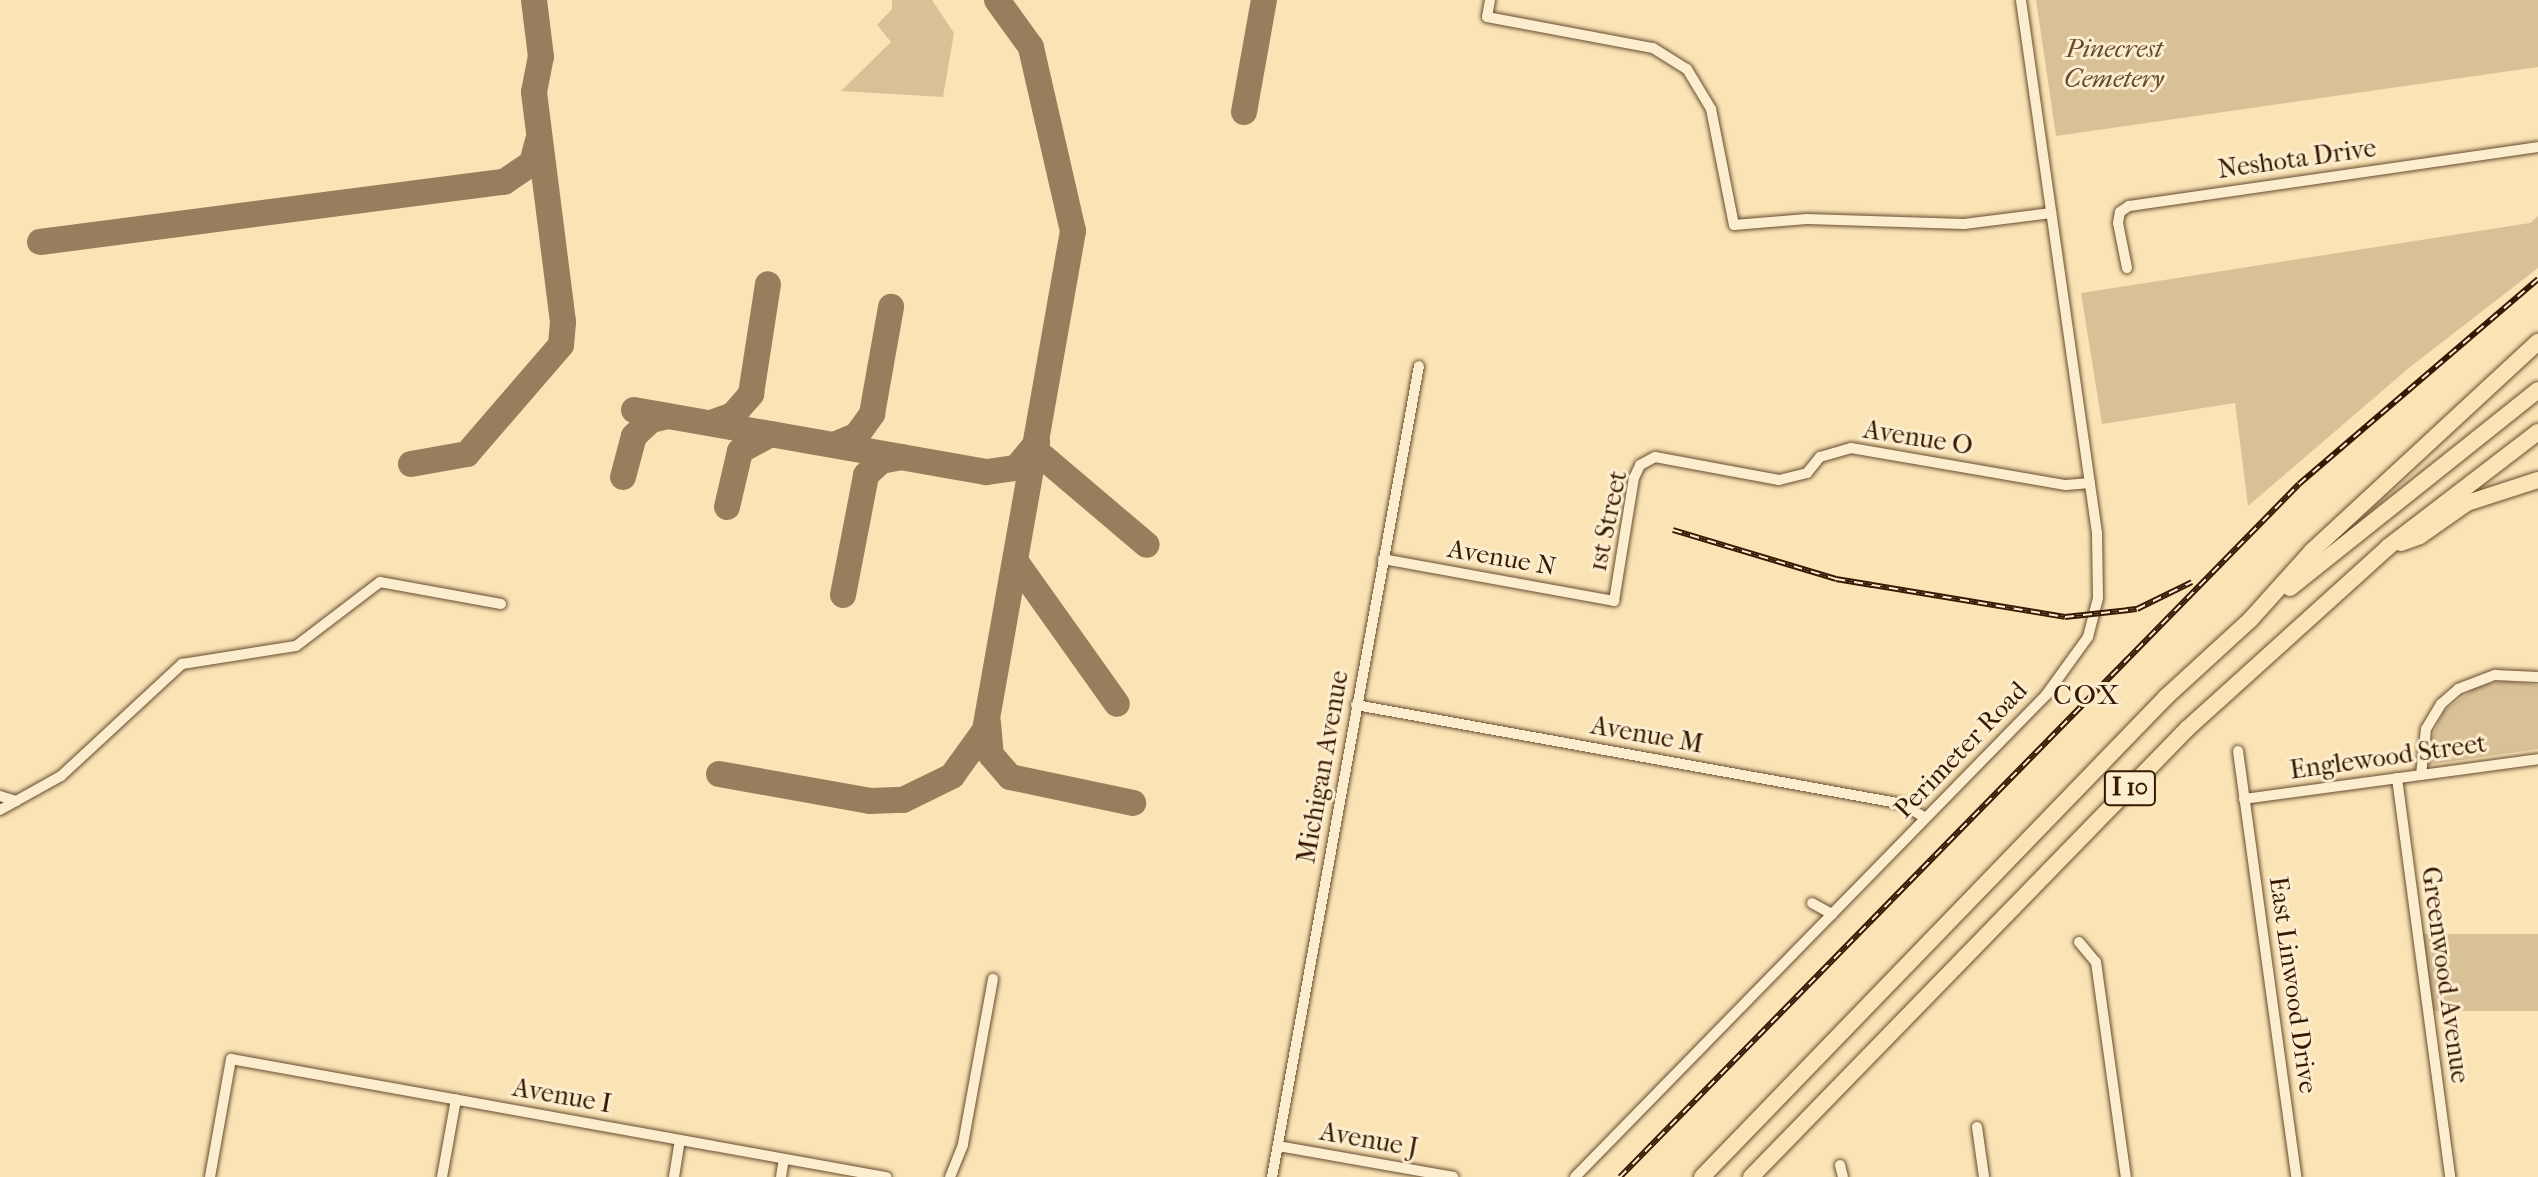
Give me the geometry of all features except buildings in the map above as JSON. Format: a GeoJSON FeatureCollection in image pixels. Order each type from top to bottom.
{"type":"FeatureCollection","features":[{"type":"Feature","properties":{"kind":"highway"},"geometry":{"type":"LineString","coordinates":[[2251,619],[2312,551],[2538,342]]}},
{"type":"Feature","properties":{"kind":"highway","name":"I 10"},"geometry":{"type":"LineString","coordinates":[[1702,1177],[2166,697],[2251,619],[2538,390]]}},
{"type":"Feature","properties":{"kind":"highway","name":"I 10"},"geometry":{"type":"LineString","coordinates":[[1751,1177],[2188,728],[2388,547],[2538,432]]}},
{"type":"Feature","properties":{"kind":"highway"},"geometry":{"type":"LineString","coordinates":[[2388,547],[2420,536],[2477,499],[2538,480]]}},
{"type":"Feature","properties":{"kind":"street"},"geometry":{"type":"LineString","coordinates":[[1490,0],[1487,17],[1623,41],[1674,58],[1696,80],[1711,109],[1734,225],[1807,219],[1964,224],[2051,213]]}},
{"type":"Feature","properties":{"kind":"street","name":"Perimeter Road"},"geometry":{"type":"LineString","coordinates":[[1575,1177],[2056,684],[2088,637],[2098,598],[2100,559],[2021,0]]}},
{"type":"Feature","properties":{"kind":"street","name":"Neshota Drive"},"geometry":{"type":"LineString","coordinates":[[2127,268],[2118,223],[2120,212],[2129,206],[2538,147]]}},
{"type":"Feature","properties":{"kind":"street","name":"Michigan Avenue"},"geometry":{"type":"LineString","coordinates":[[1272,1177],[1419,366]]}},
{"type":"Feature","properties":{"kind":"street","name":"Avenue O"},"geometry":{"type":"LineString","coordinates":[[1655,457],[1779,480],[1807,473],[1820,457],[1851,448],[2066,485],[2090,483]]}},
{"type":"Feature","properties":{"kind":"street","name":"1st Street"},"geometry":{"type":"LineString","coordinates":[[1614,601],[1634,478],[1640,465],[1655,457]]}},
{"type":"Feature","properties":{"kind":"street","name":"Avenue N"},"geometry":{"type":"LineString","coordinates":[[1383,559],[1614,601]]}},
{"type":"Feature","properties":{"kind":"street"},"geometry":{"type":"LineString","coordinates":[[0,810],[61,776],[182,664],[296,646],[380,582],[501,604]]}},
{"type":"Feature","properties":{"kind":"street"},"geometry":{"type":"LineString","coordinates":[[2421,775],[2426,729],[2441,704],[2458,689],[2475,678],[2495,675],[2538,677]]}},
{"type":"Feature","properties":{"kind":"street","name":"Avenue M"},"geometry":{"type":"LineString","coordinates":[[1356,705],[1889,801],[1925,818]]}},
{"type":"Feature","properties":{"kind":"street","name":"East Linwood Drive"},"geometry":{"type":"LineString","coordinates":[[2238,751],[2296,1177]]}},
{"type":"Feature","properties":{"kind":"street","name":"Englewood Street"},"geometry":{"type":"LineString","coordinates":[[2244,799],[2538,759]]}},
{"type":"Feature","properties":{"kind":"street","name":"Greenwood Avenue"},"geometry":{"type":"LineString","coordinates":[[2397,778],[2450,1177]]}},
{"type":"Feature","properties":{"kind":"street"},"geometry":{"type":"LineString","coordinates":[[0,796],[16,801]]}},
{"type":"Feature","properties":{"kind":"street"},"geometry":{"type":"LineString","coordinates":[[1812,903],[1832,914]]}},
{"type":"Feature","properties":{"kind":"street"},"geometry":{"type":"LineString","coordinates":[[2079,942],[2096,962],[2126,1177]]}},
{"type":"Feature","properties":{"kind":"street"},"geometry":{"type":"LineString","coordinates":[[950,1177],[963,1144],[993,979]]}},
{"type":"Feature","properties":{"kind":"street","name":"Avenue I"},"geometry":{"type":"LineString","coordinates":[[210,1177],[231,1059],[886,1177]]}},
{"type":"Feature","properties":{"kind":"street"},"geometry":{"type":"LineString","coordinates":[[442,1177],[456,1099]]}},
{"type":"Feature","properties":{"kind":"street"},"geometry":{"type":"LineString","coordinates":[[1977,1127],[1984,1177]]}},
{"type":"Feature","properties":{"kind":"street"},"geometry":{"type":"LineString","coordinates":[[674,1177],[680,1140]]}},
{"type":"Feature","properties":{"kind":"street","name":"Avenue J"},"geometry":{"type":"LineString","coordinates":[[1278,1146],[1453,1177]]}},
{"type":"Feature","properties":{"kind":"street"},"geometry":{"type":"LineString","coordinates":[[781,1177],[784,1159]]}},
{"type":"Feature","properties":{"kind":"street"},"geometry":{"type":"LineString","coordinates":[[1840,1165],[1843,1177]]}},
{"type":"Feature","properties":{"kind":"green space"},"geometry":{"type":"Polygon","coordinates":[[[892,0],[932,0],[954,33],[943,97],[841,91],[891,42],[877,25],[892,9],[892,0]]]}},
{"type":"Feature","properties":{"kind":"green space","name":"Pinecrest Cemetery"},"geometry":{"type":"Polygon","coordinates":[[[2036,0],[2538,0],[2538,67],[2056,136],[2036,0]]]}},
{"type":"Feature","properties":{"kind":"green space"},"geometry":{"type":"Polygon","coordinates":[[[2538,216],[2538,268],[2410,367],[2248,506],[2235,403],[2102,424],[2081,293],[2530,223],[2538,216]]]}},
{"type":"Feature","properties":{"kind":"green space"},"geometry":{"type":"Polygon","coordinates":[[[2503,681],[2538,685],[2538,749],[2427,765],[2428,746],[2444,711],[2476,687],[2503,681]]]}},
{"type":"Feature","properties":{"kind":"green space"},"geometry":{"type":"Polygon","coordinates":[[[2422,934],[2538,934],[2538,1011],[2422,1011],[2422,934]]]}},
{"type":"Feature","properties":{"kind":"taxiway"},"geometry":{"type":"LineString","coordinates":[[411,464],[467,454],[561,345],[563,322],[534,92],[541,57],[534,0]]}},
{"type":"Feature","properties":{"kind":"taxiway"},"geometry":{"type":"LineString","coordinates":[[719,774],[870,801],[903,800],[952,776],[985,730],[1073,231],[1031,47],[997,0]]}},
{"type":"Feature","properties":{"kind":"taxiway"},"geometry":{"type":"LineString","coordinates":[[1244,112],[1264,0]]}},
{"type":"Feature","properties":{"kind":"taxiway"},"geometry":{"type":"LineString","coordinates":[[40,242],[504,182],[532,163],[538,140]]}},
{"type":"Feature","properties":{"kind":"taxiway"},"geometry":{"type":"LineString","coordinates":[[711,423],[733,415],[751,394],[768,284]]}},
{"type":"Feature","properties":{"kind":"taxiway"},"geometry":{"type":"LineString","coordinates":[[834,445],[857,435],[872,414],[891,307]]}},
{"type":"Feature","properties":{"kind":"taxiway"},"geometry":{"type":"LineString","coordinates":[[634,410],[987,472],[1016,468],[1037,443]]}},
{"type":"Feature","properties":{"kind":"taxiway"},"geometry":{"type":"LineString","coordinates":[[623,477],[634,436],[651,420],[668,416]]}},
{"type":"Feature","properties":{"kind":"taxiway"},"geometry":{"type":"LineString","coordinates":[[727,507],[740,451],[771,434]]}},
{"type":"Feature","properties":{"kind":"taxiway"},"geometry":{"type":"LineString","coordinates":[[1036,451],[1147,545]]}},
{"type":"Feature","properties":{"kind":"taxiway"},"geometry":{"type":"LineString","coordinates":[[843,595],[866,475],[881,461],[902,457]]}},
{"type":"Feature","properties":{"kind":"taxiway"},"geometry":{"type":"LineString","coordinates":[[1016,562],[1117,704]]}},
{"type":"Feature","properties":{"kind":"taxiway"},"geometry":{"type":"LineString","coordinates":[[988,723],[991,755],[1010,777],[1133,803]]}},
{"type":"Feature","properties":{"kind":"railway"},"geometry":{"type":"LineString","coordinates":[[1620,1177],[2299,484],[2538,279]]}},
{"type":"Feature","properties":{"kind":"railway"},"geometry":{"type":"LineString","coordinates":[[1673,530],[1836,579],[2065,617],[2137,609],[2192,582]]}},
{"type":"Feature","properties":{"kind":"district","name":"COX"},"geometry":{"type":"Point","coordinates":[2087,695]}}]}
